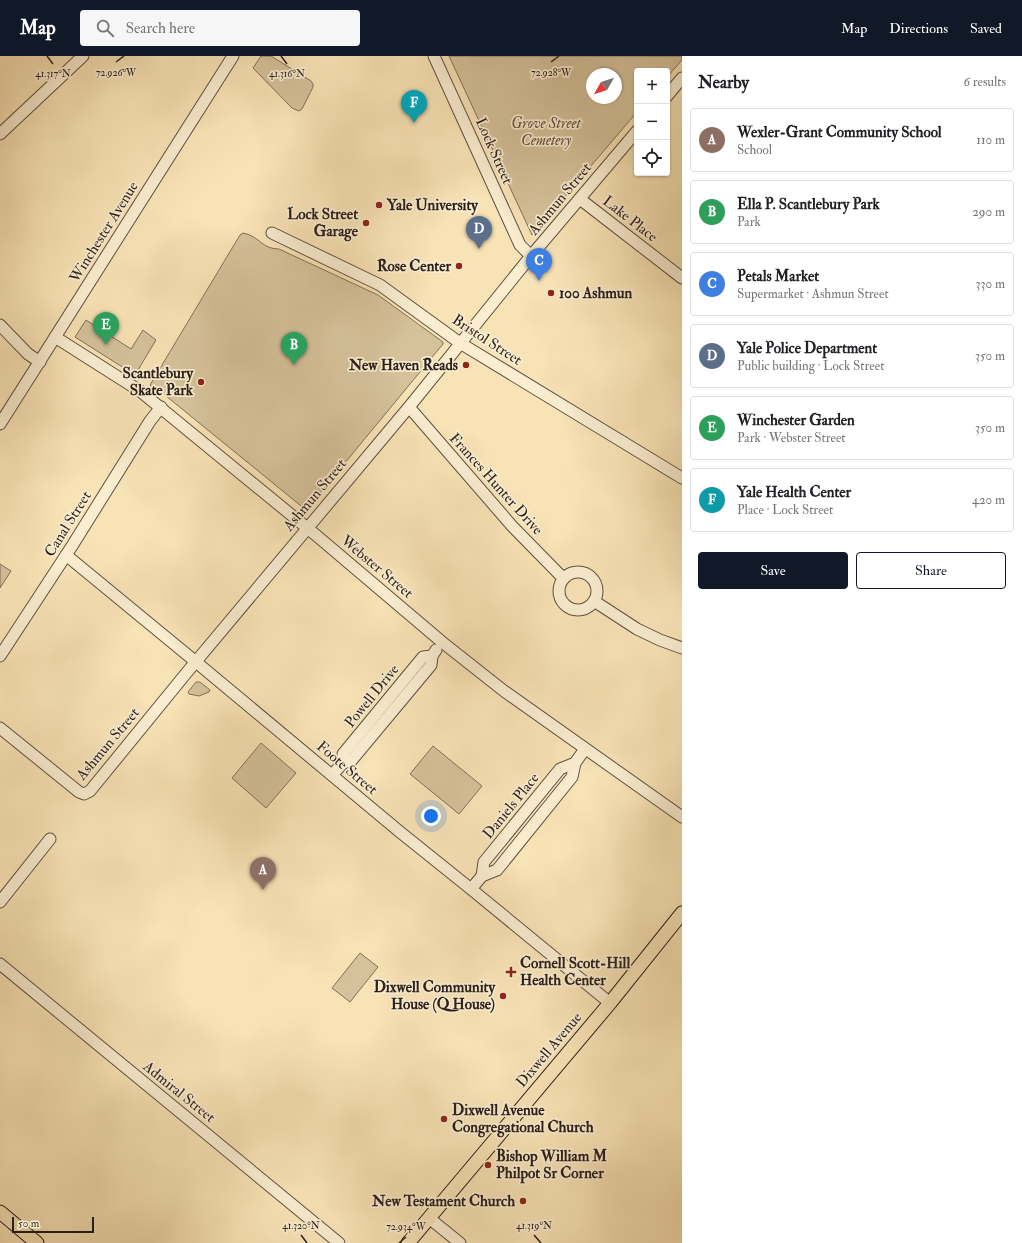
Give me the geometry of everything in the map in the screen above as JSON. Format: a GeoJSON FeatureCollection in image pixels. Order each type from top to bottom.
{"type":"FeatureCollection","features":[{"type":"Feature","properties":{"kind":"main road","name":"Dixwell Avenue"},"geometry":{"type":"LineString","coordinates":[[408,1243],[610,1003],[682,913]]}},
{"type":"Feature","properties":{"kind":"main road"},"geometry":{"type":"LineString","coordinates":[[0,1212],[37,1243]]}},
{"type":"Feature","properties":{"kind":"street"},"geometry":{"type":"LineString","coordinates":[[0,134],[83,56]]}},
{"type":"Feature","properties":{"kind":"street","name":"Winchester Avenue"},"geometry":{"type":"LineString","coordinates":[[0,424],[233,56]]}},
{"type":"Feature","properties":{"kind":"street","name":"Lock Street"},"geometry":{"type":"LineString","coordinates":[[434,56],[520,245],[531,256]]}},
{"type":"Feature","properties":{"kind":"street"},"geometry":{"type":"LineString","coordinates":[[670,92],[682,78]]}},
{"type":"Feature","properties":{"kind":"street","name":"Ashmun Street"},"geometry":{"type":"LineString","coordinates":[[0,728],[73,787],[84,794],[88,793],[409,407],[531,256],[634,135]]}},
{"type":"Feature","properties":{"kind":"street","name":"Lake Place"},"geometry":{"type":"LineString","coordinates":[[580,199],[682,278]]}},
{"type":"Feature","properties":{"kind":"street","name":"Bristol Street"},"geometry":{"type":"LineString","coordinates":[[272,233],[380,285],[460,343],[682,478]]}},
{"type":"Feature","properties":{"kind":"street"},"geometry":{"type":"LineString","coordinates":[[0,325],[28,354],[40,362]]}},
{"type":"Feature","properties":{"kind":"street","name":"Webster Street"},"geometry":{"type":"LineString","coordinates":[[55,337],[140,391],[161,407],[442,642],[504,691],[682,817]]}},
{"type":"Feature","properties":{"kind":"street","name":"Canal Street"},"geometry":{"type":"LineString","coordinates":[[0,656],[66,555],[150,421],[161,407]]}},
{"type":"Feature","properties":{"kind":"street","name":"Frances Hunter Drive"},"geometry":{"type":"LineString","coordinates":[[409,407],[512,526],[563,578]]}},
{"type":"Feature","properties":{"kind":"street","name":"Foote Street"},"geometry":{"type":"LineString","coordinates":[[66,555],[400,832],[610,1003]]}},
{"type":"Feature","properties":{"kind":"street"},"geometry":{"type":"LineString","coordinates":[[574,572],[581,572],[588,574],[593,578],[597,588],[597,595],[590,606],[584,610],[577,611],[567,608],[562,603],[558,590],[563,578],[574,572]]}},
{"type":"Feature","properties":{"kind":"street"},"geometry":{"type":"LineString","coordinates":[[594,601],[637,629],[682,648]]}},
{"type":"Feature","properties":{"kind":"street","name":"Powell Drive"},"geometry":{"type":"LineString","coordinates":[[332,775],[343,763],[351,762],[431,665],[432,656],[442,642]]}},
{"type":"Feature","properties":{"kind":"street","name":"Daniels Place"},"geometry":{"type":"LineString","coordinates":[[471,889],[482,876],[497,870],[572,777],[575,763],[585,749]]}},
{"type":"Feature","properties":{"kind":"street"},"geometry":{"type":"LineString","coordinates":[[0,902],[50,839]]}},
{"type":"Feature","properties":{"kind":"street","name":"Admiral Street"},"geometry":{"type":"LineString","coordinates":[[0,964],[339,1243]]}},
{"type":"Feature","properties":{"kind":"street"},"geometry":{"type":"LineString","coordinates":[[430,1218],[460,1243]]}},
{"type":"Feature","properties":{"kind":"green space"},"geometry":{"type":"Polygon","coordinates":[[[261,56],[271,56],[311,81],[313,87],[302,109],[299,111],[292,108],[253,68],[261,56]]]}},
{"type":"Feature","properties":{"kind":"green space","name":"Grove Street Cemetery"},"geometry":{"type":"Polygon","coordinates":[[[449,56],[682,56],[682,60],[670,74],[670,68],[634,68],[634,116],[532,235],[449,56]]]}},
{"type":"Feature","properties":{"kind":"green space"},"geometry":{"type":"Polygon","coordinates":[[[243,233],[253,237],[268,247],[279,249],[378,295],[443,342],[443,344],[306,510],[160,391],[150,385],[240,235],[243,233]]]}},
{"type":"Feature","properties":{"kind":"green space"},"geometry":{"type":"Polygon","coordinates":[[[86,320],[131,349],[143,330],[156,340],[135,375],[75,337],[86,320]]]}},
{"type":"Feature","properties":{"kind":"green space"},"geometry":{"type":"Polygon","coordinates":[[[0,564],[11,571],[0,588],[0,564]]]}},
{"type":"Feature","properties":{"kind":"green space"},"geometry":{"type":"Polygon","coordinates":[[[196,682],[200,682],[210,690],[209,692],[199,696],[189,694],[188,692],[196,682]]]}},
{"type":"Feature","properties":{"kind":"green space"},"geometry":{"type":"Polygon","coordinates":[[[261,743],[296,773],[266,808],[232,778],[261,743]]]}},
{"type":"Feature","properties":{"kind":"green space"},"geometry":{"type":"Polygon","coordinates":[[[433,746],[482,786],[459,814],[410,774],[433,746]]]}},
{"type":"Feature","properties":{"kind":"green space"},"geometry":{"type":"Polygon","coordinates":[[[360,953],[378,967],[350,1002],[332,988],[360,953]]]}},
{"type":"Feature","properties":{"kind":"place","name":"Yale Health Center"},"geometry":{"type":"Point","coordinates":[414,123]}},
{"type":"Feature","properties":{"kind":"place","name":"Yale University"},"geometry":{"type":"Point","coordinates":[379,205]}},
{"type":"Feature","properties":{"kind":"place","name":"Lock Street Garage"},"geometry":{"type":"Point","coordinates":[366,223]}},
{"type":"Feature","properties":{"kind":"place","name":"Yale Police Department"},"geometry":{"type":"Point","coordinates":[479,249]}},
{"type":"Feature","properties":{"kind":"place","name":"Rose Center"},"geometry":{"type":"Point","coordinates":[459,266]}},
{"type":"Feature","properties":{"kind":"place","name":"Petals Market"},"geometry":{"type":"Point","coordinates":[539,281]}},
{"type":"Feature","properties":{"kind":"place","name":"100 Ashmun"},"geometry":{"type":"Point","coordinates":[551,293]}},
{"type":"Feature","properties":{"kind":"place","name":"Winchester Garden"},"geometry":{"type":"Point","coordinates":[106,345]}},
{"type":"Feature","properties":{"kind":"place","name":"Ella P. Scantlebury Park"},"geometry":{"type":"Point","coordinates":[294,365]}},
{"type":"Feature","properties":{"kind":"place","name":"New Haven Reads"},"geometry":{"type":"Point","coordinates":[466,365]}},
{"type":"Feature","properties":{"kind":"place","name":"Scantlebury Skate Park"},"geometry":{"type":"Point","coordinates":[201,382]}},
{"type":"Feature","properties":{"kind":"place","name":"Wexler-Grant Community School"},"geometry":{"type":"Point","coordinates":[263,890]}},
{"type":"Feature","properties":{"kind":"place","name":"Cornell Scott-Hill Health Center"},"geometry":{"type":"Point","coordinates":[511,972]}},
{"type":"Feature","properties":{"kind":"place","name":"Dixwell Community House (Q House)"},"geometry":{"type":"Point","coordinates":[503,996]}},
{"type":"Feature","properties":{"kind":"place","name":"Dixwell Avenue Congregational Church"},"geometry":{"type":"Point","coordinates":[444,1119]}},
{"type":"Feature","properties":{"kind":"place","name":"Bishop William M Philpot Sr Corner"},"geometry":{"type":"Point","coordinates":[488,1165]}},
{"type":"Feature","properties":{"kind":"place","name":"New Testament Church"},"geometry":{"type":"Point","coordinates":[523,1201]}}]}
